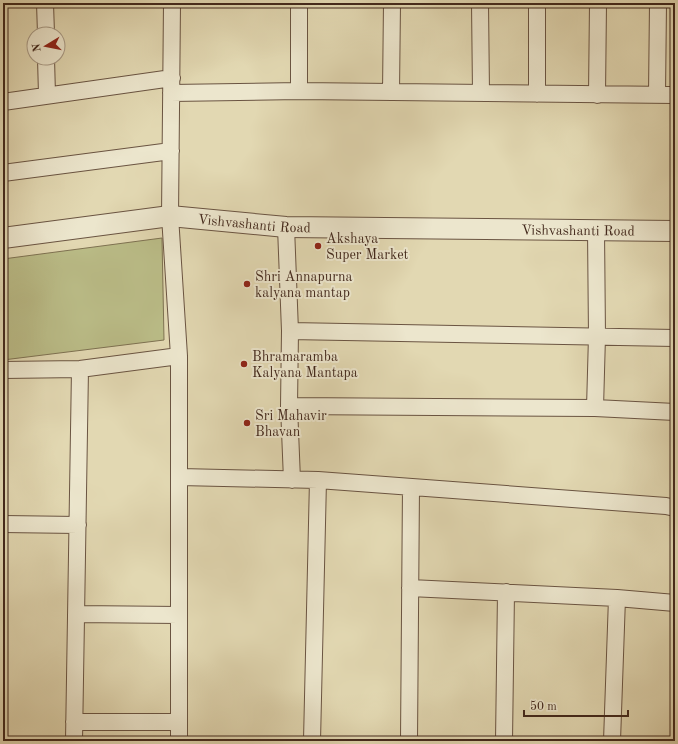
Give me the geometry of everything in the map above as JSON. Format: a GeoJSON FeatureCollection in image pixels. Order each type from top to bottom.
{"type":"FeatureCollection","features":[{"type":"Feature","properties":{"kind":"street"},"geometry":{"type":"LineString","coordinates":[[45,3],[46,26]]}},
{"type":"Feature","properties":{"kind":"street"},"geometry":{"type":"LineString","coordinates":[[172,3],[170,216],[179,356],[179,741]]}},
{"type":"Feature","properties":{"kind":"street"},"geometry":{"type":"LineString","coordinates":[[299,3],[299,91]]}},
{"type":"Feature","properties":{"kind":"street"},"geometry":{"type":"LineString","coordinates":[[391,92],[392,3]]}},
{"type":"Feature","properties":{"kind":"street"},"geometry":{"type":"LineString","coordinates":[[480,3],[481,93]]}},
{"type":"Feature","properties":{"kind":"street"},"geometry":{"type":"LineString","coordinates":[[537,94],[538,3]]}},
{"type":"Feature","properties":{"kind":"street"},"geometry":{"type":"LineString","coordinates":[[597,94],[598,3]]}},
{"type":"Feature","properties":{"kind":"street"},"geometry":{"type":"LineString","coordinates":[[657,95],[658,3]]}},
{"type":"Feature","properties":{"kind":"street"},"geometry":{"type":"LineString","coordinates":[[46,66],[47,95]]}},
{"type":"Feature","properties":{"kind":"street"},"geometry":{"type":"LineString","coordinates":[[3,102],[47,95],[172,86],[299,91],[675,95]]}},
{"type":"Feature","properties":{"kind":"street"},"geometry":{"type":"LineString","coordinates":[[3,173],[171,151]]}},
{"type":"Feature","properties":{"kind":"street","name":"Vishvashanti Road"},"geometry":{"type":"LineString","coordinates":[[3,238],[170,216],[286,227],[675,231]]}},
{"type":"Feature","properties":{"kind":"street"},"geometry":{"type":"LineString","coordinates":[[286,227],[290,331],[289,406],[292,480]]}},
{"type":"Feature","properties":{"kind":"street"},"geometry":{"type":"LineString","coordinates":[[595,408],[597,336],[596,230]]}},
{"type":"Feature","properties":{"kind":"street"},"geometry":{"type":"LineString","coordinates":[[290,331],[675,338]]}},
{"type":"Feature","properties":{"kind":"street"},"geometry":{"type":"LineString","coordinates":[[3,370],[80,369],[179,356]]}},
{"type":"Feature","properties":{"kind":"street"},"geometry":{"type":"LineString","coordinates":[[74,741],[80,369]]}},
{"type":"Feature","properties":{"kind":"street"},"geometry":{"type":"LineString","coordinates":[[289,406],[595,408],[675,412]]}},
{"type":"Feature","properties":{"kind":"street"},"geometry":{"type":"LineString","coordinates":[[180,477],[318,480],[666,506],[675,508]]}},
{"type":"Feature","properties":{"kind":"street"},"geometry":{"type":"LineString","coordinates":[[312,741],[318,480]]}},
{"type":"Feature","properties":{"kind":"street"},"geometry":{"type":"LineString","coordinates":[[409,741],[411,487]]}},
{"type":"Feature","properties":{"kind":"street"},"geometry":{"type":"LineString","coordinates":[[3,524],[78,525]]}},
{"type":"Feature","properties":{"kind":"street"},"geometry":{"type":"LineString","coordinates":[[410,588],[617,598],[675,603]]}},
{"type":"Feature","properties":{"kind":"street"},"geometry":{"type":"LineString","coordinates":[[504,741],[506,592]]}},
{"type":"Feature","properties":{"kind":"street"},"geometry":{"type":"LineString","coordinates":[[612,741],[617,598]]}},
{"type":"Feature","properties":{"kind":"street"},"geometry":{"type":"LineString","coordinates":[[76,614],[179,616]]}},
{"type":"Feature","properties":{"kind":"street"},"geometry":{"type":"LineString","coordinates":[[74,722],[179,722]]}},
{"type":"Feature","properties":{"kind":"green space"},"geometry":{"type":"Polygon","coordinates":[[[162,238],[164,340],[3,360],[3,259],[162,238]]]}},
{"type":"Feature","properties":{"kind":"place","name":"Akshaya Super Market"},"geometry":{"type":"Point","coordinates":[318,246]}},
{"type":"Feature","properties":{"kind":"place","name":"Shri Annapurna kalyana mantap"},"geometry":{"type":"Point","coordinates":[247,284]}},
{"type":"Feature","properties":{"kind":"place","name":"Bhramaramba Kalyana Mantapa"},"geometry":{"type":"Point","coordinates":[244,364]}},
{"type":"Feature","properties":{"kind":"place","name":"Sri Mahavir Bhavan"},"geometry":{"type":"Point","coordinates":[247,423]}}]}
